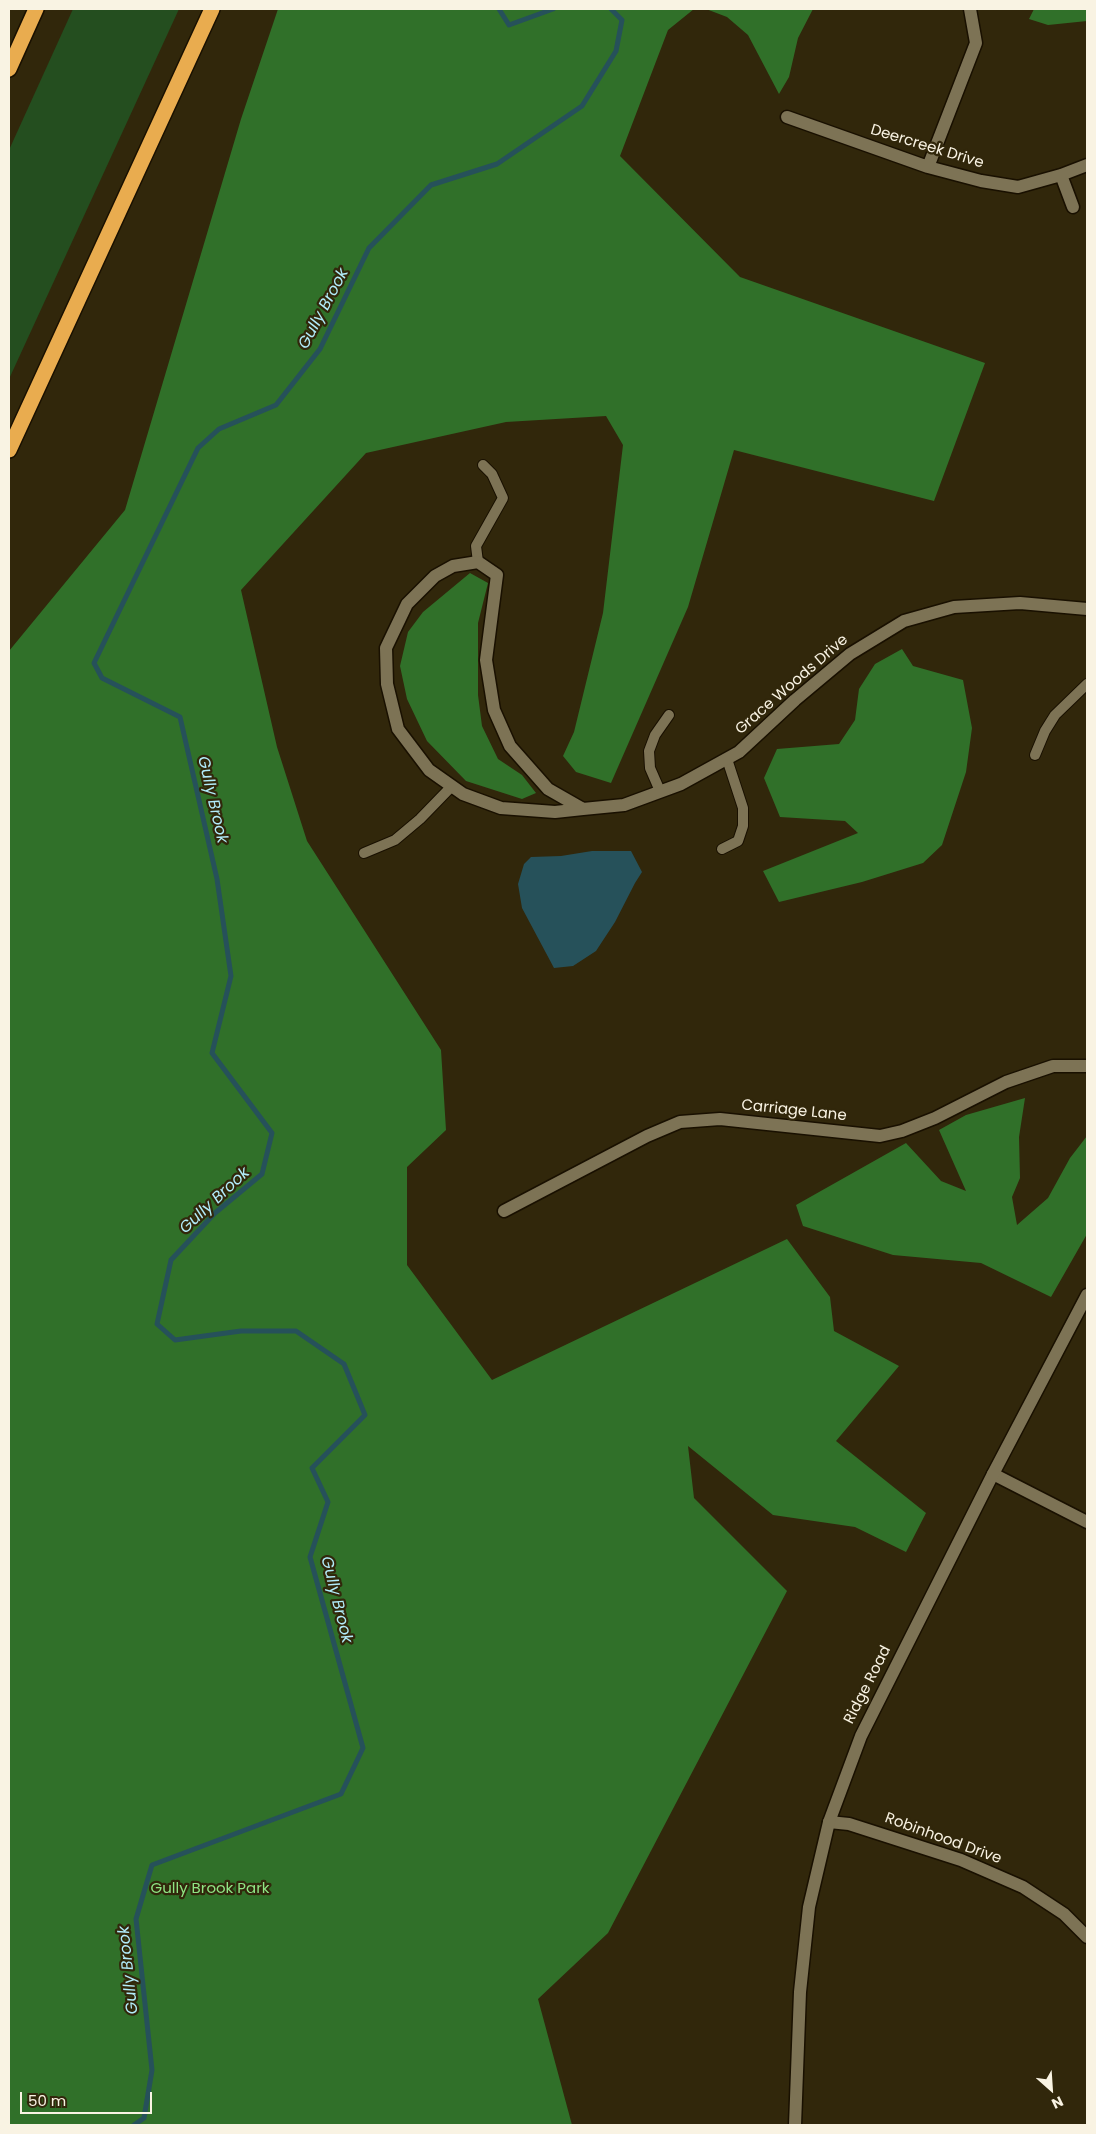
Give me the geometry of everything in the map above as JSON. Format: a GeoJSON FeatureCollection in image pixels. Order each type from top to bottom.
{"type":"FeatureCollection","features":[{"type":"Feature","properties":{"kind":"highway"},"geometry":{"type":"LineString","coordinates":[[9,69],[36,9]]}},
{"type":"Feature","properties":{"kind":"highway"},"geometry":{"type":"LineString","coordinates":[[9,450],[212,9]]}},
{"type":"Feature","properties":{"kind":"street"},"geometry":{"type":"LineString","coordinates":[[928,167],[976,43],[970,9]]}},
{"type":"Feature","properties":{"kind":"street","name":"Deercreek Drive"},"geometry":{"type":"LineString","coordinates":[[787,117],[928,167],[982,181],[1018,187],[1061,175],[1087,165]]}},
{"type":"Feature","properties":{"kind":"street"},"geometry":{"type":"LineString","coordinates":[[1061,175],[1073,207]]}},
{"type":"Feature","properties":{"kind":"street"},"geometry":{"type":"LineString","coordinates":[[478,562],[497,575],[486,660],[494,710],[510,746],[548,789],[583,809]]}},
{"type":"Feature","properties":{"kind":"street","name":"Grace Woods Drive"},"geometry":{"type":"LineString","coordinates":[[478,562],[453,566],[435,576],[407,604],[386,648],[387,684],[398,729],[429,770],[463,794],[501,808],[555,812],[624,805],[681,784],[739,752],[795,700],[850,654],[904,621],[954,607],[1020,603],[1087,609]]}},
{"type":"Feature","properties":{"kind":"street","name":"Carriage Lane"},"geometry":{"type":"LineString","coordinates":[[504,1211],[647,1136],[680,1122],[720,1119],[880,1136],[902,1131],[935,1118],[1006,1082],[1053,1066],[1087,1066]]}},
{"type":"Feature","properties":{"kind":"street","name":"Ridge Road"},"geometry":{"type":"LineString","coordinates":[[795,2125],[800,1992],[808,1916],[829,1822],[861,1736],[993,1474],[1087,1297]]}},
{"type":"Feature","properties":{"kind":"street"},"geometry":{"type":"LineString","coordinates":[[993,1474],[1087,1522]]}},
{"type":"Feature","properties":{"kind":"street","name":"Robinhood Drive"},"geometry":{"type":"LineString","coordinates":[[829,1822],[849,1824],[961,1860],[1023,1887],[1064,1914],[1087,1937]]}},
{"type":"Feature","properties":{"kind":"lane"},"geometry":{"type":"LineString","coordinates":[[478,562],[476,546],[503,498],[492,474],[483,465]]}},
{"type":"Feature","properties":{"kind":"lane"},"geometry":{"type":"LineString","coordinates":[[1035,755],[1045,731],[1056,716],[1087,684]]}},
{"type":"Feature","properties":{"kind":"lane"},"geometry":{"type":"LineString","coordinates":[[660,791],[650,768],[649,751],[655,735],[669,715]]}},
{"type":"Feature","properties":{"kind":"lane"},"geometry":{"type":"LineString","coordinates":[[722,850],[738,841],[743,826],[743,808],[727,759]]}},
{"type":"Feature","properties":{"kind":"lane"},"geometry":{"type":"LineString","coordinates":[[364,853],[395,840],[420,819],[452,786]]}},
{"type":"Feature","properties":{"kind":"green space"},"geometry":{"type":"Polygon","coordinates":[[[73,9],[179,9],[9,379],[9,150],[73,9]]]}},
{"type":"Feature","properties":{"kind":"green space","name":"Gully Brook Park"},"geometry":{"type":"Polygon","coordinates":[[[278,9],[694,9],[668,30],[620,156],[740,277],[985,363],[934,501],[734,450],[688,607],[611,783],[576,772],[563,756],[574,732],[603,613],[623,445],[606,416],[506,422],[366,453],[241,590],[277,747],[307,841],[441,1050],[446,1130],[407,1167],[407,1265],[492,1380],[787,1239],[830,1297],[834,1331],[899,1366],[836,1441],[926,1513],[906,1552],[855,1527],[773,1515],[688,1446],[694,1498],[787,1591],[608,1933],[538,1999],[572,2125],[9,2125],[9,651],[125,510],[241,119],[278,9]]]}},
{"type":"Feature","properties":{"kind":"green space"},"geometry":{"type":"Polygon","coordinates":[[[706,9],[813,9],[798,38],[789,77],[779,94],[748,35],[727,17],[706,9]]]}},
{"type":"Feature","properties":{"kind":"green space"},"geometry":{"type":"Polygon","coordinates":[[[1034,9],[1087,9],[1087,21],[1048,25],[1029,19],[1034,9]]]}},
{"type":"Feature","properties":{"kind":"green space"},"geometry":{"type":"Polygon","coordinates":[[[470,573],[488,583],[478,623],[478,695],[482,726],[498,759],[522,775],[536,793],[522,799],[466,781],[427,741],[407,699],[400,666],[408,632],[423,612],[470,573]]]}},
{"type":"Feature","properties":{"kind":"green space"},"geometry":{"type":"Polygon","coordinates":[[[902,649],[913,666],[963,680],[972,728],[966,772],[942,845],[923,863],[862,882],[779,902],[763,871],[858,833],[845,821],[780,817],[764,778],[777,749],[839,744],[855,720],[859,689],[875,664],[902,649]]]}},
{"type":"Feature","properties":{"kind":"green space"},"geometry":{"type":"Polygon","coordinates":[[[1025,1098],[1019,1137],[1020,1178],[1012,1197],[1017,1225],[1048,1198],[1070,1158],[1087,1136],[1087,1234],[1051,1297],[981,1263],[893,1255],[803,1226],[796,1205],[906,1143],[941,1181],[966,1191],[939,1130],[966,1115],[1025,1098]]]}},
{"type":"Feature","properties":{"kind":"water"},"geometry":{"type":"Polygon","coordinates":[[[592,851],[631,851],[642,872],[615,922],[596,951],[573,966],[554,968],[522,908],[518,884],[524,864],[531,857],[561,856],[592,851]]]}},
{"type":"Feature","properties":{"kind":"waterway","name":"Gully Brook"},"geometry":{"type":"LineString","coordinates":[[499,9],[509,25],[553,9]]}},
{"type":"Feature","properties":{"kind":"waterway","name":"Gully Brook"},"geometry":{"type":"LineString","coordinates":[[134,2125],[144,2118],[152,2070],[136,1919],[152,1865],[341,1794],[363,1748],[310,1557],[328,1502],[312,1468],[365,1415],[344,1364],[296,1331],[241,1331],[175,1340],[157,1324],[171,1260],[215,1213],[262,1174],[272,1133],[212,1053],[231,976],[217,879],[180,717],[102,678],[94,663],[198,448],[219,429],[276,405],[320,349],[369,248],[431,185],[497,164],[582,106],[616,51],[622,20],[611,9]]}}]}
